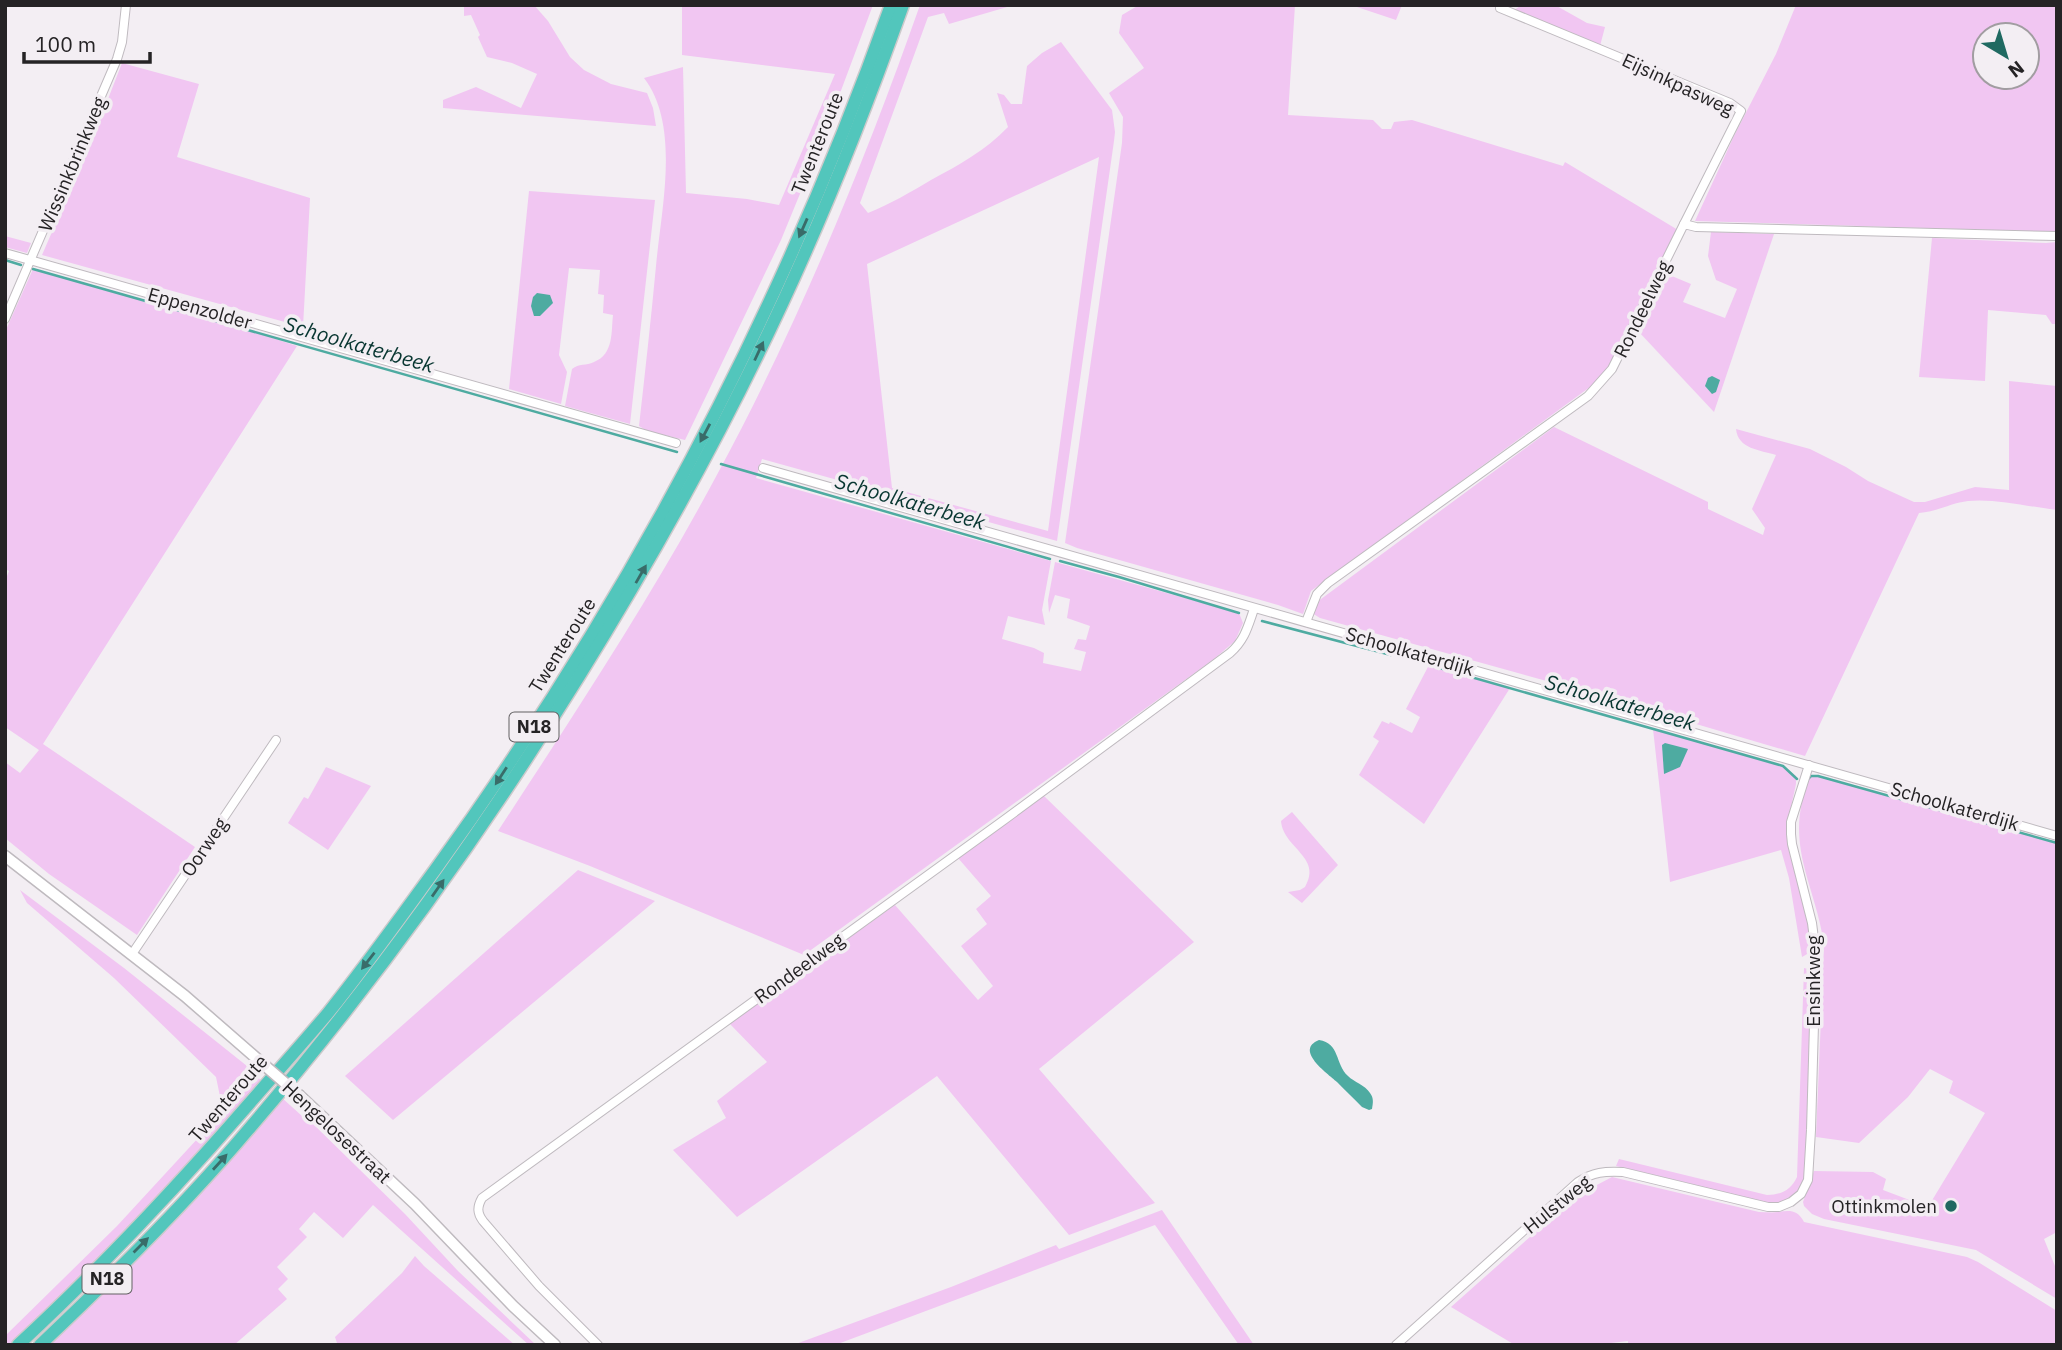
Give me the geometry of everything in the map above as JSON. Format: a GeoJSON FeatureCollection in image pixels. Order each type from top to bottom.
{"type":"FeatureCollection","features":[{"type":"Feature","properties":{"kind":"highway","name":"Twenteroute"},"geometry":{"type":"LineString","coordinates":[[19,1345],[162,1202],[311,1033],[379,947],[488,797],[582,653],[667,505],[780,281],[828,170],[891,5]]}},
{"type":"Feature","properties":{"kind":"highway","name":"Twenteroute"},"geometry":{"type":"LineString","coordinates":[[40,1345],[173,1212],[248,1130],[388,956],[506,791],[592,657],[678,510],[736,399],[805,254],[903,5]]}},
{"type":"Feature","properties":{"kind":"main road","name":"Hengelosestraat"},"geometry":{"type":"LineString","coordinates":[[5,856],[185,996],[300,1096],[415,1205],[513,1306],[555,1345]]}},
{"type":"Feature","properties":{"kind":"street","name":"Wissinkbrinkweg"},"geometry":{"type":"LineString","coordinates":[[5,319],[117,59],[122,42],[126,5]]}},
{"type":"Feature","properties":{"kind":"street","name":"Eijsinkpasweg"},"geometry":{"type":"LineString","coordinates":[[1500,8],[1730,103],[1741,111],[1684,224]]}},
{"type":"Feature","properties":{"kind":"street"},"geometry":{"type":"LineString","coordinates":[[1684,224],[1696,227],[2057,236]]}},
{"type":"Feature","properties":{"kind":"street","name":"Rondeelweg"},"geometry":{"type":"LineString","coordinates":[[1306,622],[1317,594],[1328,583],[1597,387],[1612,369],[1684,224]]}},
{"type":"Feature","properties":{"kind":"street","name":"Eppenzolder"},"geometry":{"type":"LineString","coordinates":[[5,253],[676,443]]}},
{"type":"Feature","properties":{"kind":"street","name":"Schoolkaterdijk"},"geometry":{"type":"LineString","coordinates":[[763,468],[2057,836]]}},
{"type":"Feature","properties":{"kind":"street","name":"Rondeelweg"},"geometry":{"type":"LineString","coordinates":[[598,1345],[539,1286],[483,1222],[478,1215],[482,1198],[1230,653],[1241,644],[1254,609]]}},
{"type":"Feature","properties":{"kind":"street","name":"Oorweg"},"geometry":{"type":"LineString","coordinates":[[132,954],[276,740]]}},
{"type":"Feature","properties":{"kind":"street","name":"Ensinkweg"},"geometry":{"type":"LineString","coordinates":[[1796,1198],[1808,1180],[1816,954],[1812,923],[1792,844],[1791,822],[1809,765]]}},
{"type":"Feature","properties":{"kind":"street","name":"Hulstweg"},"geometry":{"type":"LineString","coordinates":[[1395,1345],[1590,1174],[1623,1172],[1768,1208],[1786,1205],[1796,1198]]}},
{"type":"Feature","properties":{"kind":"shaded area"},"geometry":{"type":"Polygon","coordinates":[[[464,5],[534,5],[548,21],[570,57],[584,70],[611,84],[647,93],[656,126],[443,108],[443,100],[476,87],[521,108],[537,74],[512,63],[487,57],[471,15],[464,16],[464,5]]]}},
{"type":"Feature","properties":{"kind":"shaded area"},"geometry":{"type":"Polygon","coordinates":[[[682,5],[873,5],[781,240],[685,440],[647,431],[639,426],[666,169],[662,120],[655,98],[644,78],[683,67],[686,193],[779,205],[835,74],[682,55],[682,5]]]}},
{"type":"Feature","properties":{"kind":"shaded area"},"geometry":{"type":"Polygon","coordinates":[[[920,5],[1014,5],[949,24],[944,13],[928,17],[860,203],[868,213],[962,163],[1000,135],[1008,127],[997,93],[1004,95],[1011,104],[1022,104],[1027,66],[1061,42],[1112,110],[1114,141],[1057,541],[762,459],[756,478],[1051,561],[1042,610],[1045,625],[1008,616],[1002,639],[1044,653],[1043,663],[1081,671],[1086,652],[1074,649],[1078,639],[1086,640],[1090,626],[1067,618],[1070,599],[1055,595],[1049,613],[1048,600],[1055,562],[1239,613],[1243,623],[1235,641],[1214,659],[804,955],[590,866],[498,831],[640,608],[719,471],[803,300],[899,65],[920,5]],[[1099,157],[867,264],[892,488],[1048,531],[1099,157]]]}},
{"type":"Feature","properties":{"kind":"shaded area"},"geometry":{"type":"Polygon","coordinates":[[[1139,5],[1295,5],[1288,115],[1373,120],[1382,129],[1391,129],[1394,122],[1412,120],[1563,166],[1565,162],[1678,230],[1609,370],[1601,379],[1311,591],[1303,614],[1065,543],[1122,143],[1123,117],[1109,93],[1144,68],[1119,33],[1122,15],[1139,5]]]}},
{"type":"Feature","properties":{"kind":"shaded area"},"geometry":{"type":"Polygon","coordinates":[[[1351,5],[1402,5],[1396,20],[1351,5]]]}},
{"type":"Feature","properties":{"kind":"shaded area"},"geometry":{"type":"Polygon","coordinates":[[[1522,5],[1555,5],[1587,23],[1605,27],[1600,46],[1514,10],[1522,5]]]}},
{"type":"Feature","properties":{"kind":"shaded area"},"geometry":{"type":"Polygon","coordinates":[[[1796,5],[2057,5],[2057,232],[1695,221],[1776,54],[1796,5]]]}},
{"type":"Feature","properties":{"kind":"shaded area"},"geometry":{"type":"Polygon","coordinates":[[[122,63],[199,84],[177,157],[310,198],[303,327],[42,255],[122,63]]]}},
{"type":"Feature","properties":{"kind":"shaded area"},"geometry":{"type":"Polygon","coordinates":[[[529,191],[655,200],[630,424],[565,406],[572,369],[600,358],[605,354],[610,342],[613,315],[603,313],[604,295],[598,294],[600,270],[569,268],[559,355],[567,372],[561,404],[509,389],[529,191]]]}},
{"type":"Feature","properties":{"kind":"shaded area"},"geometry":{"type":"Polygon","coordinates":[[[1711,232],[1774,234],[1714,412],[1639,332],[1667,274],[1691,284],[1683,302],[1725,318],[1737,289],[1716,280],[1708,256],[1711,232]]]}},
{"type":"Feature","properties":{"kind":"shaded area"},"geometry":{"type":"Polygon","coordinates":[[[5,236],[31,243],[27,253],[5,247],[5,236]]]}},
{"type":"Feature","properties":{"kind":"shaded area"},"geometry":{"type":"Polygon","coordinates":[[[1932,238],[2057,242],[2057,324],[2052,324],[2046,315],[1988,310],[1985,381],[1919,377],[1932,238]]]}},
{"type":"Feature","properties":{"kind":"shaded area"},"geometry":{"type":"Polygon","coordinates":[[[33,269],[297,346],[43,744],[195,847],[137,935],[49,874],[5,838],[5,762],[20,773],[39,750],[5,727],[5,581],[9,571],[5,569],[5,332],[33,269]]]}},
{"type":"Feature","properties":{"kind":"shaded area"},"geometry":{"type":"Polygon","coordinates":[[[537,293],[550,295],[553,303],[540,316],[534,316],[531,306],[537,293]]]}},
{"type":"Feature","properties":{"kind":"shaded area"},"geometry":{"type":"Polygon","coordinates":[[[1712,376],[1720,380],[1716,392],[1712,394],[1705,386],[1708,378],[1712,376]]]}},
{"type":"Feature","properties":{"kind":"shaded area"},"geometry":{"type":"Polygon","coordinates":[[[2009,381],[2057,386],[2057,510],[1978,500],[1919,513],[1805,756],[1320,618],[1312,613],[1317,602],[1554,427],[1708,502],[1708,509],[1763,535],[1765,528],[1752,509],[1776,455],[1745,445],[1736,429],[1810,449],[1868,481],[1914,502],[1925,502],[1975,487],[2009,490],[2009,381]]]}},
{"type":"Feature","properties":{"kind":"shaded area"},"geometry":{"type":"Polygon","coordinates":[[[1429,665],[1510,688],[1424,824],[1359,775],[1379,741],[1373,737],[1382,721],[1412,733],[1420,717],[1406,709],[1429,665]]]}},
{"type":"Feature","properties":{"kind":"shaded area"},"geometry":{"type":"Polygon","coordinates":[[[1653,729],[1783,766],[1796,776],[1786,830],[1812,943],[1809,953],[1802,957],[1789,878],[1781,850],[1670,882],[1653,729]]]}},
{"type":"Feature","properties":{"kind":"shaded area"},"geometry":{"type":"Polygon","coordinates":[[[1665,743],[1688,749],[1680,767],[1664,774],[1662,745],[1665,743]]]}},
{"type":"Feature","properties":{"kind":"shaded area"},"geometry":{"type":"Polygon","coordinates":[[[326,767],[371,786],[328,850],[288,823],[304,797],[308,799],[326,767]]]}},
{"type":"Feature","properties":{"kind":"shaded area"},"geometry":{"type":"Polygon","coordinates":[[[1811,776],[2057,843],[2057,1232],[2044,1239],[2057,1271],[2057,1299],[1976,1250],[1824,1219],[1812,1214],[1804,1206],[1814,1171],[1873,1172],[1886,1179],[1883,1190],[1928,1207],[1985,1113],[1949,1093],[1953,1081],[1930,1069],[1908,1097],[1859,1143],[1816,1137],[1824,946],[1802,857],[1799,821],[1804,791],[1811,776]]]}},
{"type":"Feature","properties":{"kind":"shaded area"},"geometry":{"type":"Polygon","coordinates":[[[1044,796],[1194,942],[1039,1069],[1155,1203],[1069,1235],[937,1076],[737,1217],[673,1150],[726,1118],[717,1101],[767,1062],[729,1023],[895,905],[978,1000],[993,986],[961,946],[987,924],[976,909],[991,896],[958,858],[1044,796]]]}},
{"type":"Feature","properties":{"kind":"shaded area"},"geometry":{"type":"Polygon","coordinates":[[[1292,812],[1338,865],[1302,903],[1288,892],[1305,887],[1309,877],[1306,860],[1283,830],[1281,821],[1292,812]]]}},
{"type":"Feature","properties":{"kind":"shaded area"},"geometry":{"type":"Polygon","coordinates":[[[578,870],[655,901],[393,1120],[345,1076],[578,870]]]}},
{"type":"Feature","properties":{"kind":"shaded area"},"geometry":{"type":"Polygon","coordinates":[[[20,890],[124,968],[247,1066],[262,1081],[160,1198],[13,1345],[5,1345],[5,1336],[117,1226],[223,1111],[216,1077],[114,978],[27,903],[20,890]]]}},
{"type":"Feature","properties":{"kind":"shaded area"},"geometry":{"type":"Polygon","coordinates":[[[1804,968],[1812,970],[1805,1182],[1801,1191],[1787,1203],[1760,1203],[1616,1166],[1619,1159],[1767,1195],[1781,1193],[1792,1185],[1797,1177],[1804,968]]]}},
{"type":"Feature","properties":{"kind":"shaded area"},"geometry":{"type":"Polygon","coordinates":[[[1319,1040],[1331,1045],[1344,1071],[1368,1090],[1373,1099],[1372,1109],[1362,1107],[1315,1061],[1310,1050],[1312,1044],[1319,1040]]]}},
{"type":"Feature","properties":{"kind":"shaded area"},"geometry":{"type":"Polygon","coordinates":[[[281,1097],[306,1117],[405,1214],[458,1271],[536,1345],[529,1345],[373,1205],[343,1238],[314,1212],[299,1229],[307,1237],[277,1267],[288,1279],[278,1289],[287,1299],[234,1345],[48,1345],[281,1097]]]}},
{"type":"Feature","properties":{"kind":"shaded area"},"geometry":{"type":"Polygon","coordinates":[[[1612,1177],[1759,1212],[1793,1212],[1804,1222],[1967,1257],[2057,1311],[2057,1345],[1628,1345],[1628,1341],[1609,1345],[1515,1345],[1451,1307],[1576,1196],[1612,1177]]]}},
{"type":"Feature","properties":{"kind":"shaded area"},"geometry":{"type":"Polygon","coordinates":[[[1162,1210],[1254,1345],[1239,1345],[1155,1225],[835,1345],[793,1345],[1056,1245],[1059,1249],[1162,1210]]]}},
{"type":"Feature","properties":{"kind":"shaded area"},"geometry":{"type":"Polygon","coordinates":[[[415,1256],[515,1345],[334,1345],[337,1343],[335,1337],[402,1273],[415,1256]]]}},
{"type":"Feature","properties":{"kind":"waterway","name":"Schoolkaterbeek"},"geometry":{"type":"LineString","coordinates":[[5,260],[21,265]]}},
{"type":"Feature","properties":{"kind":"waterway","name":"Schoolkaterbeek"},"geometry":{"type":"LineString","coordinates":[[33,269],[677,452]]}},
{"type":"Feature","properties":{"kind":"waterway","name":"Schoolkaterbeek"},"geometry":{"type":"LineString","coordinates":[[721,464],[1050,559]]}},
{"type":"Feature","properties":{"kind":"waterway","name":"Schoolkaterbeek"},"geometry":{"type":"LineString","coordinates":[[1060,561],[1239,613]]}},
{"type":"Feature","properties":{"kind":"waterway","name":"Schoolkaterbeek"},"geometry":{"type":"LineString","coordinates":[[1262,621],[1391,655]]}},
{"type":"Feature","properties":{"kind":"waterway","name":"Schoolkaterbeek"},"geometry":{"type":"LineString","coordinates":[[1429,665],[1783,766],[1797,779]]}},
{"type":"Feature","properties":{"kind":"waterway","name":"Schoolkaterbeek"},"geometry":{"type":"LineString","coordinates":[[1808,779],[1818,776],[2057,843]]}},
{"type":"Feature","properties":{"kind":"place","name":"Ottinkmolen"},"geometry":{"type":"Point","coordinates":[1951,1206]}}]}
